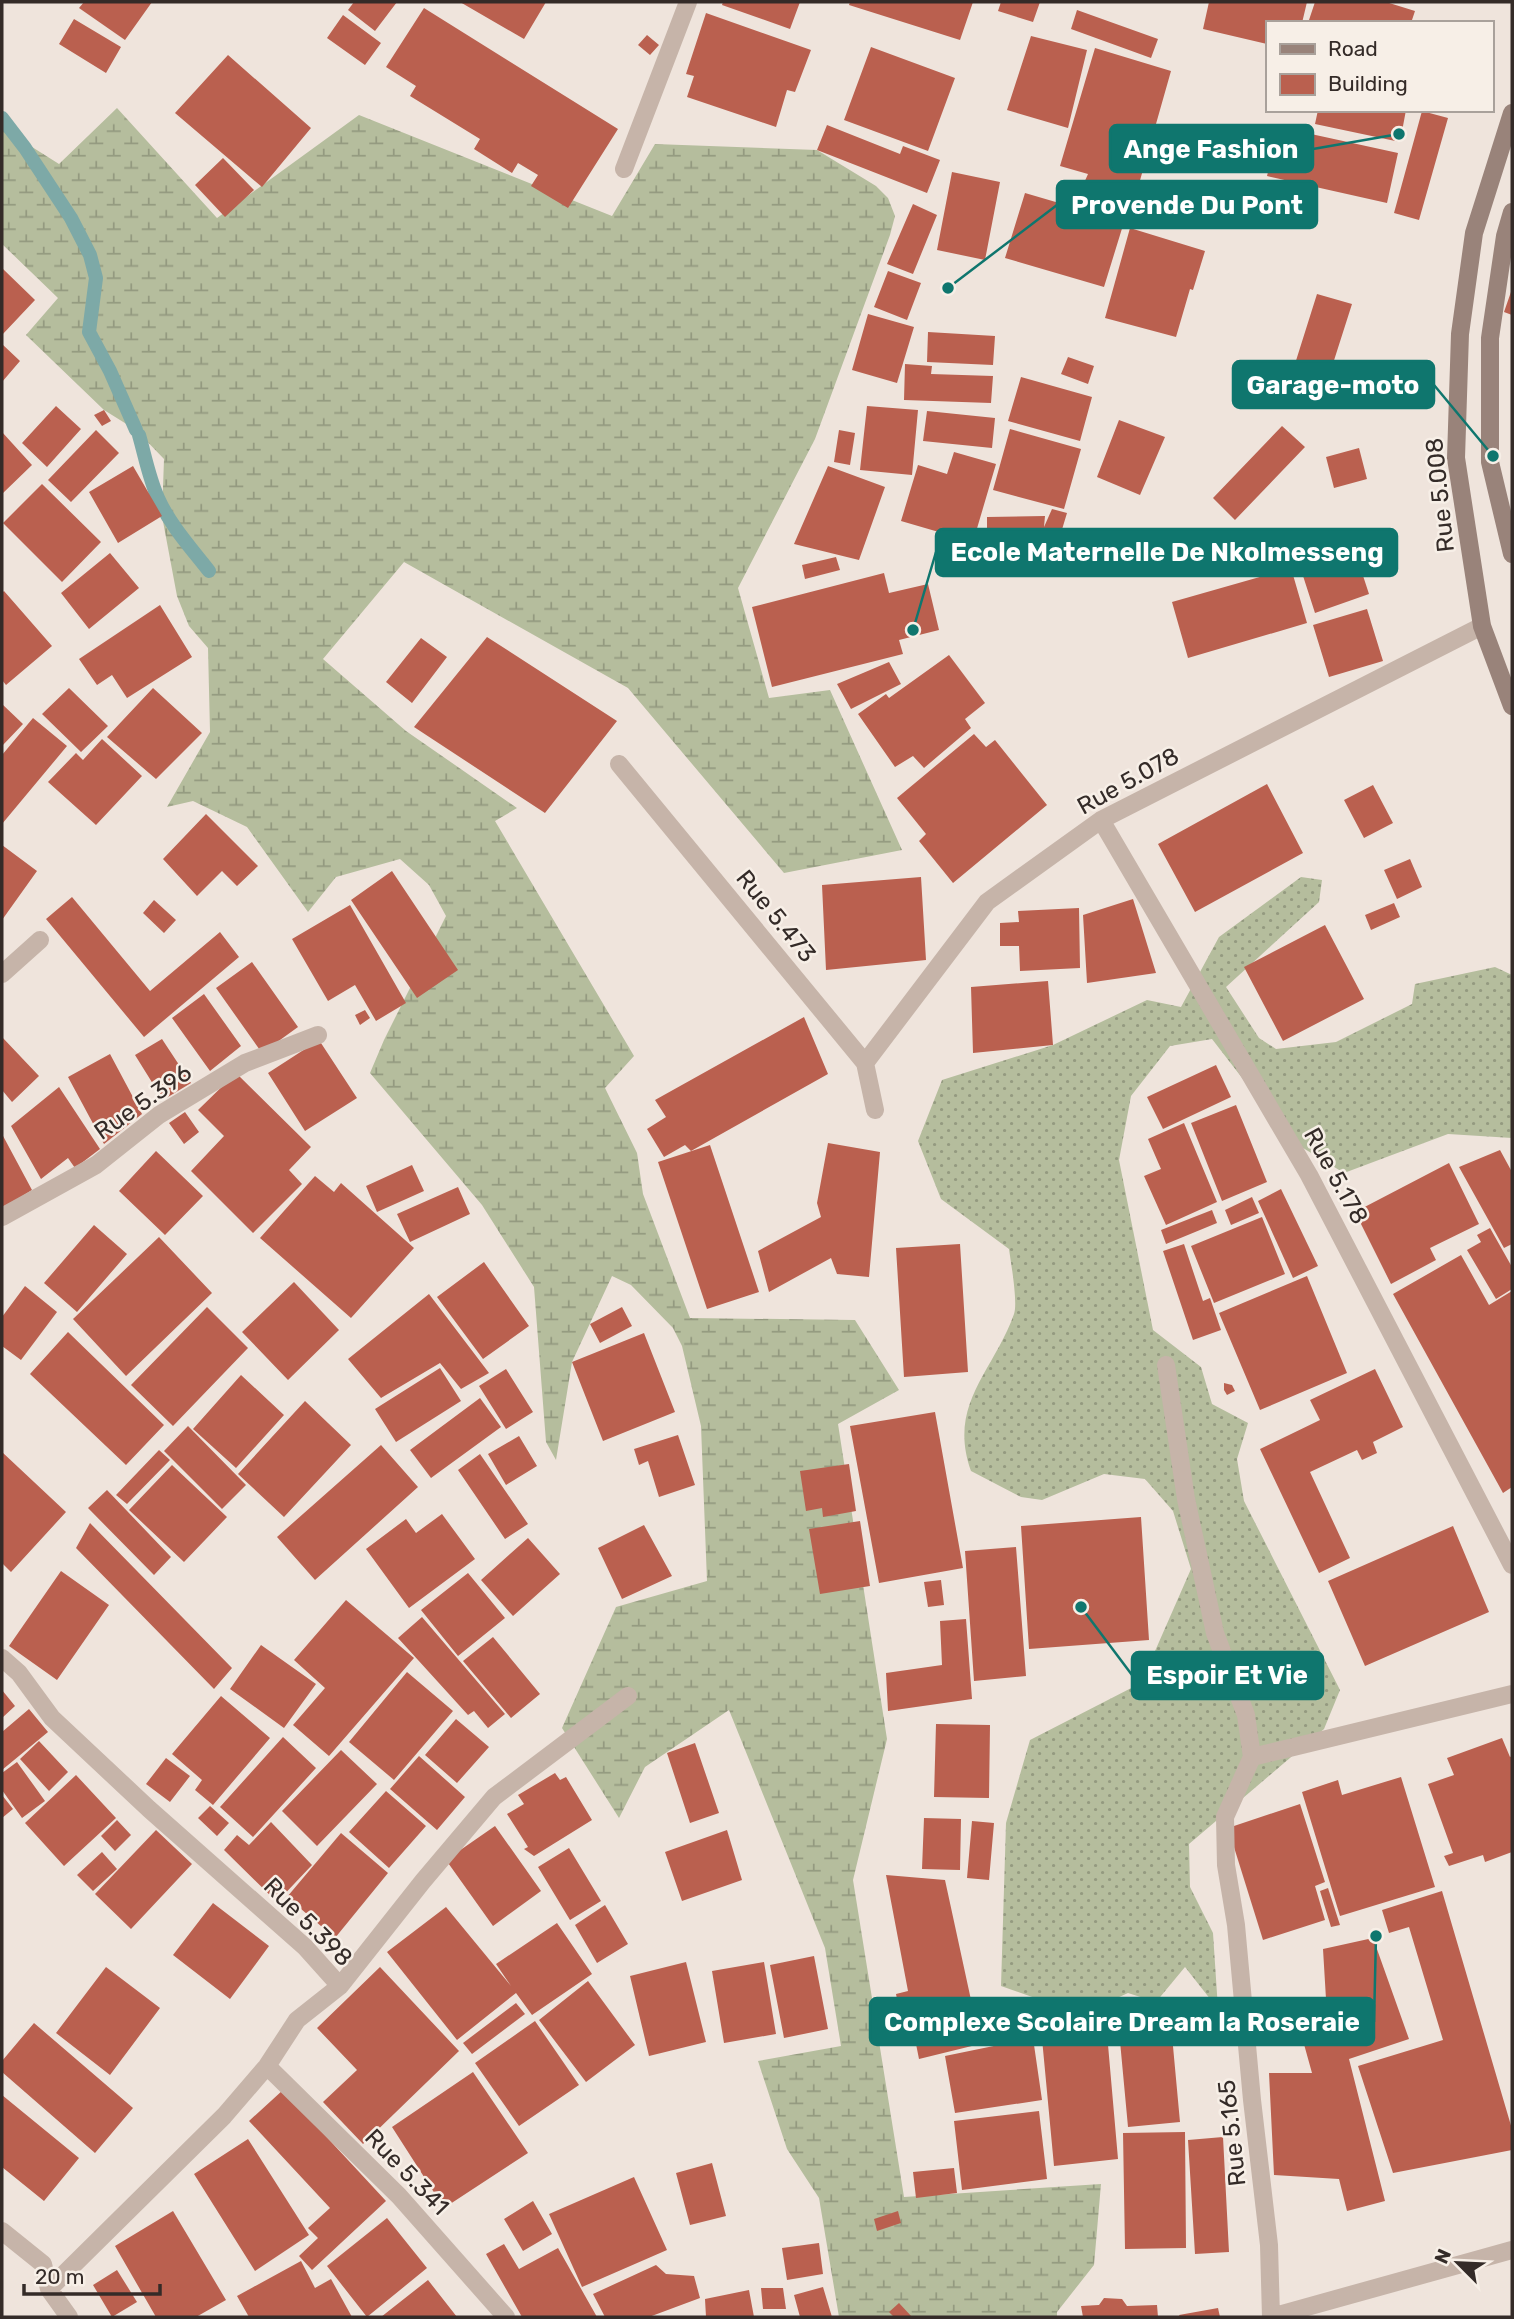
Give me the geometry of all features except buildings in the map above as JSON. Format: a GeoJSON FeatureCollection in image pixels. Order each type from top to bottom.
{"type":"FeatureCollection","features":[{"type":"Feature","properties":{"kind":"main road","name":"Rue 5.008"},"geometry":{"type":"LineString","coordinates":[[1512,113],[1474,233],[1460,334],[1457,458],[1482,626],[1512,706]]}},
{"type":"Feature","properties":{"kind":"main road"},"geometry":{"type":"LineString","coordinates":[[1512,212],[1490,338],[1490,463],[1512,554]]}},
{"type":"Feature","properties":{"kind":"street"},"geometry":{"type":"LineString","coordinates":[[624,169],[688,2]]}},
{"type":"Feature","properties":{"kind":"street","name":"Rue 5.078"},"geometry":{"type":"LineString","coordinates":[[865,1063],[988,902],[1101,820],[1482,626]]}},
{"type":"Feature","properties":{"kind":"street","name":"Rue 5.473"},"geometry":{"type":"LineString","coordinates":[[619,764],[865,1063],[875,1110]]}},
{"type":"Feature","properties":{"kind":"street","name":"Rue 5.178"},"geometry":{"type":"LineString","coordinates":[[1101,820],[1309,1175],[1512,1565]]}},
{"type":"Feature","properties":{"kind":"street"},"geometry":{"type":"LineString","coordinates":[[2,974],[40,940]]}},
{"type":"Feature","properties":{"kind":"street","name":"Rue 5.396"},"geometry":{"type":"LineString","coordinates":[[2,1217],[96,1166],[159,1115],[245,1063],[317,1035]]}},
{"type":"Feature","properties":{"kind":"street"},"geometry":{"type":"LineString","coordinates":[[1166,1365],[1186,1499],[1215,1633],[1246,1715],[1252,1757],[1512,1694]]}},
{"type":"Feature","properties":{"kind":"street","name":"Rue 5.398"},"geometry":{"type":"LineString","coordinates":[[2,1658],[19,1673],[52,1718],[149,1809],[306,1947],[340,1986],[297,2020],[267,2066],[225,2116],[49,2289]]}},
{"type":"Feature","properties":{"kind":"street"},"geometry":{"type":"LineString","coordinates":[[340,1986],[494,1797],[628,1696]]}},
{"type":"Feature","properties":{"kind":"street","name":"Rue 5.165"},"geometry":{"type":"LineString","coordinates":[[1252,1757],[1225,1817],[1226,1865],[1236,1925],[1252,2101],[1269,2245],[1270,2317],[1512,2250]]}},
{"type":"Feature","properties":{"kind":"street","name":"Rue 5.341"},"geometry":{"type":"LineString","coordinates":[[267,2066],[399,2196],[506,2317]]}},
{"type":"Feature","properties":{"kind":"street"},"geometry":{"type":"LineString","coordinates":[[2,2231],[43,2264],[49,2289],[69,2317]]}},
{"type":"Feature","properties":{"kind":"green space"},"geometry":{"type":"Polygon","coordinates":[[[117,108],[217,218],[359,115],[612,216],[655,144],[817,150],[876,186],[888,198],[895,216],[890,235],[815,439],[738,588],[769,698],[830,690],[902,850],[784,873],[628,688],[404,562],[323,659],[406,731],[517,808],[495,821],[634,1056],[605,1088],[637,1153],[643,1194],[690,1318],[855,1320],[899,1390],[838,1424],[887,1739],[853,1880],[904,2197],[1101,2184],[1094,2265],[1057,2312],[1057,2317],[839,2317],[819,2198],[787,2149],[758,2061],[841,2046],[825,1948],[729,1710],[645,1767],[619,1818],[562,1728],[616,1607],[707,1581],[701,1426],[682,1346],[673,1328],[631,1285],[612,1276],[572,1362],[556,1460],[546,1442],[534,1287],[482,1205],[370,1073],[446,916],[429,885],[400,859],[336,877],[308,912],[247,827],[193,801],[167,807],[210,732],[208,648],[189,626],[177,596],[162,516],[164,459],[136,430],[104,410],[26,335],[58,298],[2,244],[2,128],[59,164],[117,108]]]}},
{"type":"Feature","properties":{"kind":"green space"},"geometry":{"type":"Polygon","coordinates":[[[1301,877],[1322,880],[1319,902],[1226,987],[1259,1038],[1276,1049],[1336,1042],[1412,1004],[1415,984],[1495,967],[1512,975],[1512,1138],[1448,1134],[1344,1173],[1290,1140],[1212,1039],[1170,1046],[1131,1096],[1119,1160],[1153,1330],[1201,1367],[1212,1404],[1248,1423],[1237,1459],[1244,1501],[1340,1690],[1324,1729],[1189,1844],[1190,1887],[1213,1933],[1218,2009],[1185,1967],[1156,2002],[1128,1993],[1093,2009],[1038,1999],[1001,1986],[1006,1823],[1030,1740],[1141,1683],[1191,1569],[1173,1511],[1145,1479],[1104,1474],[1042,1500],[1021,1497],[971,1471],[965,1447],[969,1407],[1015,1309],[1009,1249],[941,1199],[918,1141],[942,1080],[1053,1045],[1147,1000],[1181,1007],[1219,937],[1301,877]]]}},
{"type":"Feature","properties":{"kind":"waterway"},"geometry":{"type":"LineString","coordinates":[[2,118],[71,218],[90,255],[96,278],[89,332],[136,430]]}},
{"type":"Feature","properties":{"kind":"waterway"},"geometry":{"type":"LineString","coordinates":[[139,435],[152,483],[168,518],[209,571]]}},
{"type":"Feature","properties":{"kind":"place","name":"Ange Fashion"},"geometry":{"type":"Point","coordinates":[1399,134]}},
{"type":"Feature","properties":{"kind":"place","name":"Provende Du Pont"},"geometry":{"type":"Point","coordinates":[948,288]}},
{"type":"Feature","properties":{"kind":"place","name":"Garage-moto"},"geometry":{"type":"Point","coordinates":[1493,456]}},
{"type":"Feature","properties":{"kind":"place","name":"Ecole Maternelle De Nkolmesseng"},"geometry":{"type":"Point","coordinates":[913,630]}},
{"type":"Feature","properties":{"kind":"place","name":"Espoir Et Vie"},"geometry":{"type":"Point","coordinates":[1081,1607]}},
{"type":"Feature","properties":{"kind":"place","name":"Complexe Scolaire Dream la Roseraie"},"geometry":{"type":"Point","coordinates":[1376,1936]}}]}
